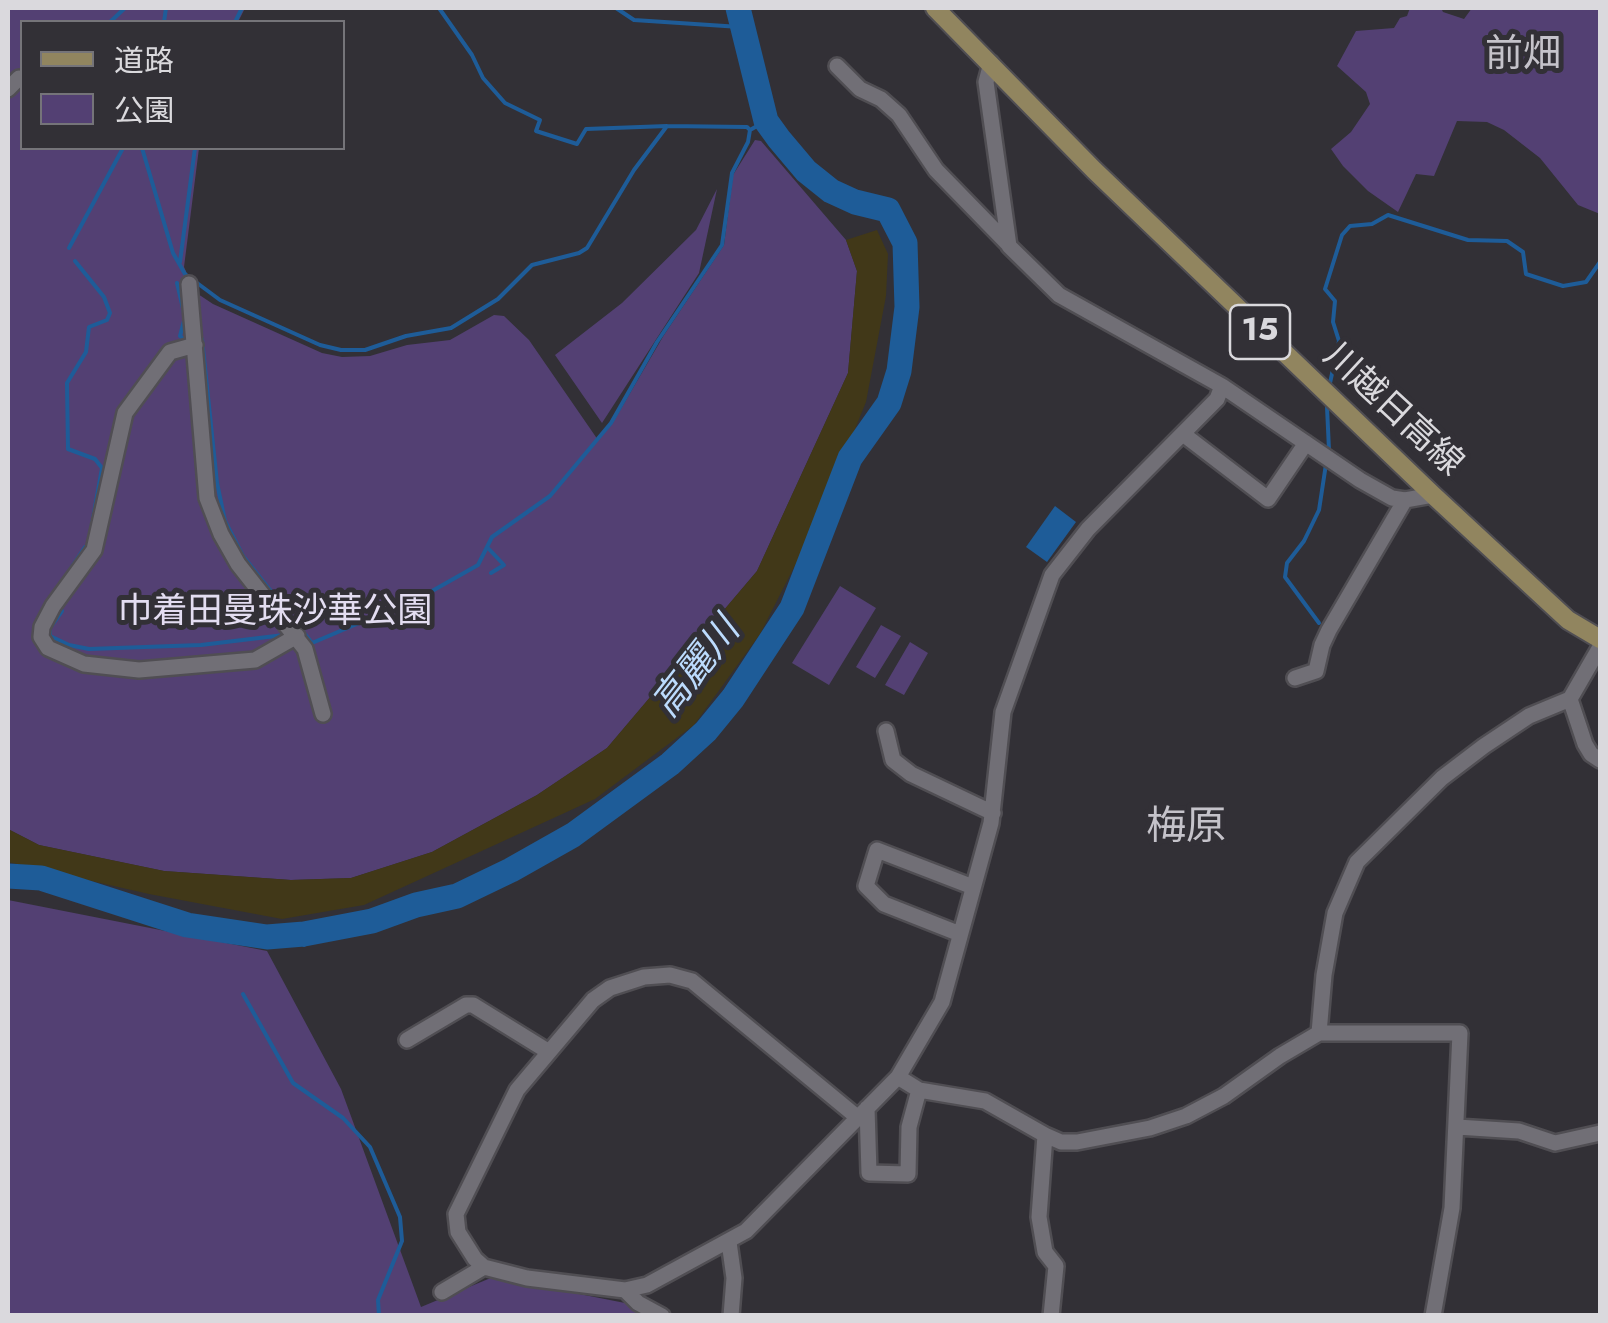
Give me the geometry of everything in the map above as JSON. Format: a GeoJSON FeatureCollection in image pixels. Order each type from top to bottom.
{"type":"FeatureCollection","features":[{"type":"Feature","properties":{"kind":"main road","name":"川越日高線"},"geometry":{"type":"LineString","coordinates":[[935,8],[1094,170],[1432,495],[1568,620],[1600,639]]}},
{"type":"Feature","properties":{"kind":"street"},"geometry":{"type":"LineString","coordinates":[[990,63],[986,82],[1009,246]]}},
{"type":"Feature","properties":{"kind":"street"},"geometry":{"type":"LineString","coordinates":[[837,66],[860,89],[881,99],[899,115],[936,170],[1059,295],[1222,386],[1392,498],[1406,500],[1432,495]]}},
{"type":"Feature","properties":{"kind":"street"},"geometry":{"type":"LineString","coordinates":[[189,284],[208,498],[221,534],[238,564],[305,649],[323,714]]}},
{"type":"Feature","properties":{"kind":"street"},"geometry":{"type":"LineString","coordinates":[[195,345],[170,352],[126,413],[94,550],[53,606],[41,637],[48,648],[73,660],[139,670],[255,660],[298,636]]}},
{"type":"Feature","properties":{"kind":"street"},"geometry":{"type":"LineString","coordinates":[[919,1090],[909,1127],[908,1174],[869,1173],[862,1112],[692,981],[670,975],[644,976],[610,988],[592,1000],[517,1090],[456,1214],[458,1232],[474,1259],[484,1267],[527,1278],[625,1290],[647,1286],[746,1232],[862,1112],[898,1077],[942,1002],[993,812],[1003,712],[1052,575],[1088,528],[1217,399],[1222,386]]}},
{"type":"Feature","properties":{"kind":"street"},"geometry":{"type":"LineString","coordinates":[[1183,434],[1268,498],[1306,443]]}},
{"type":"Feature","properties":{"kind":"street"},"geometry":{"type":"LineString","coordinates":[[1294,678],[1316,671],[1329,630],[1406,500]]}},
{"type":"Feature","properties":{"kind":"street"},"geometry":{"type":"LineString","coordinates":[[1319,1033],[1334,913],[1357,862],[1442,778],[1529,716],[1570,698],[1600,647]]}},
{"type":"Feature","properties":{"kind":"street"},"geometry":{"type":"LineString","coordinates":[[1570,698],[1585,744],[1600,760]]}},
{"type":"Feature","properties":{"kind":"street"},"geometry":{"type":"LineString","coordinates":[[886,731],[893,760],[910,774],[993,812]]}},
{"type":"Feature","properties":{"kind":"street"},"geometry":{"type":"LineString","coordinates":[[960,934],[884,904],[866,886],[877,850],[973,887]]}},
{"type":"Feature","properties":{"kind":"street"},"geometry":{"type":"LineString","coordinates":[[408,1040],[472,1005],[549,1052]]}},
{"type":"Feature","properties":{"kind":"street"},"geometry":{"type":"LineString","coordinates":[[898,1077],[919,1090],[985,1101],[1045,1135],[1061,1142],[1076,1142],[1150,1128],[1186,1116],[1224,1096],[1319,1033],[1460,1033],[1452,1208],[1433,1316]]}},
{"type":"Feature","properties":{"kind":"street"},"geometry":{"type":"LineString","coordinates":[[1458,1128],[1519,1131],[1554,1143],[1600,1133]]}},
{"type":"Feature","properties":{"kind":"street"},"geometry":{"type":"LineString","coordinates":[[1045,1135],[1040,1217],[1045,1252],[1056,1266],[1051,1316]]}},
{"type":"Feature","properties":{"kind":"street"},"geometry":{"type":"LineString","coordinates":[[729,1242],[734,1278],[730,1316]]}},
{"type":"Feature","properties":{"kind":"street"},"geometry":{"type":"LineString","coordinates":[[442,1292],[484,1267]]}},
{"type":"Feature","properties":{"kind":"street"},"geometry":{"type":"LineString","coordinates":[[625,1290],[638,1303],[662,1316]]}},
{"type":"Feature","properties":{"kind":"green space","name":"巾着田曼珠沙華公園"},"geometry":{"type":"Polygon","coordinates":[[[8,8],[245,8],[239,20],[20,20],[20,150],[199,150],[184,267],[195,292],[213,304],[322,353],[342,357],[370,356],[407,345],[450,340],[494,315],[504,316],[529,340],[598,440],[612,424],[664,335],[724,245],[733,175],[755,140],[761,141],[846,240],[857,271],[848,373],[757,571],[607,748],[537,795],[432,852],[351,878],[291,880],[164,871],[39,845],[8,829],[8,8]]]}},
{"type":"Feature","properties":{"kind":"green space"},"geometry":{"type":"Polygon","coordinates":[[[1410,8],[1441,8],[1464,19],[1472,8],[1600,8],[1600,214],[1578,205],[1540,158],[1487,122],[1457,121],[1434,176],[1416,174],[1398,212],[1368,191],[1343,166],[1331,149],[1351,132],[1370,104],[1366,92],[1337,66],[1356,31],[1394,28],[1410,8]]]}},
{"type":"Feature","properties":{"kind":"green space"},"geometry":{"type":"Polygon","coordinates":[[[717,189],[699,273],[602,423],[555,355],[622,303],[696,230],[717,189]]]}},
{"type":"Feature","properties":{"kind":"green space"},"geometry":{"type":"Polygon","coordinates":[[[840,586],[876,608],[829,685],[792,663],[840,586]]]}},
{"type":"Feature","properties":{"kind":"green space"},"geometry":{"type":"Polygon","coordinates":[[[881,625],[901,636],[875,678],[856,667],[881,625]]]}},
{"type":"Feature","properties":{"kind":"green space"},"geometry":{"type":"Polygon","coordinates":[[[910,642],[928,653],[904,695],[885,685],[910,642]]]}},
{"type":"Feature","properties":{"kind":"green space"},"geometry":{"type":"Polygon","coordinates":[[[8,900],[267,951],[341,1089],[421,1307],[493,1277],[625,1303],[651,1315],[8,1315],[8,900]]]}},
{"type":"Feature","properties":{"kind":"sand"},"geometry":{"type":"Polygon","coordinates":[[[877,230],[888,254],[886,296],[866,402],[818,520],[760,634],[694,725],[595,799],[364,905],[282,919],[8,862],[8,829],[39,845],[164,871],[291,880],[351,878],[432,852],[537,795],[607,748],[757,571],[848,373],[857,271],[846,240],[877,230]]]}},
{"type":"Feature","properties":{"kind":"water"},"geometry":{"type":"Polygon","coordinates":[[[1055,506],[1076,522],[1047,562],[1026,547],[1055,506]]]}},
{"type":"Feature","properties":{"kind":"waterway"},"geometry":{"type":"LineString","coordinates":[[112,20],[125,8]]}},
{"type":"Feature","properties":{"kind":"waterway"},"geometry":{"type":"LineString","coordinates":[[164,20],[166,8]]}},
{"type":"Feature","properties":{"kind":"waterway"},"geometry":{"type":"LineString","coordinates":[[236,20],[242,8]]}},
{"type":"Feature","properties":{"kind":"waterway"},"geometry":{"type":"LineString","coordinates":[[439,8],[483,78],[505,103],[540,120],[536,131],[577,144],[586,129],[667,126]]}},
{"type":"Feature","properties":{"kind":"waterway"},"geometry":{"type":"LineString","coordinates":[[616,8],[634,20],[740,27]]}},
{"type":"Feature","properties":{"kind":"waterway","name":"高麗川"},"geometry":{"type":"LineString","coordinates":[[8,876],[41,878],[187,925],[267,937],[372,921],[457,896],[573,835],[670,764],[706,731],[733,698],[792,608],[850,458],[889,403],[899,371],[907,307],[905,243],[888,210],[831,191],[806,171],[766,121],[738,8]]}},
{"type":"Feature","properties":{"kind":"waterway"},"geometry":{"type":"LineString","coordinates":[[202,339],[217,483],[225,521],[243,556],[312,643],[425,595],[478,565],[492,537],[550,496],[611,423],[657,342],[722,245],[732,173],[750,130],[766,121]]}},
{"type":"Feature","properties":{"kind":"waterway"},"geometry":{"type":"LineString","coordinates":[[143,150],[173,253],[185,274],[220,300],[320,345],[365,350],[406,336],[451,328],[498,299],[532,265],[587,248],[634,170],[667,126],[750,130]]}},
{"type":"Feature","properties":{"kind":"waterway"},"geometry":{"type":"LineString","coordinates":[[69,248],[122,150]]}},
{"type":"Feature","properties":{"kind":"waterway"},"geometry":{"type":"LineString","coordinates":[[180,262],[195,150]]}},
{"type":"Feature","properties":{"kind":"waterway"},"geometry":{"type":"LineString","coordinates":[[1330,383],[1339,341],[1333,322],[1335,301],[1325,289],[1342,235],[1350,226],[1372,224],[1388,215],[1468,240],[1507,241],[1523,252],[1526,274],[1563,286],[1586,282],[1600,262]]}},
{"type":"Feature","properties":{"kind":"waterway"},"geometry":{"type":"LineString","coordinates":[[75,261],[104,297],[110,313],[107,320],[89,327],[86,352],[67,383],[68,449],[95,459],[102,468],[90,535]]}},
{"type":"Feature","properties":{"kind":"waterway"},"geometry":{"type":"LineString","coordinates":[[177,283],[185,317],[180,336],[185,340]]}},
{"type":"Feature","properties":{"kind":"waterway"},"geometry":{"type":"LineString","coordinates":[[1327,407],[1329,450]]}},
{"type":"Feature","properties":{"kind":"waterway"},"geometry":{"type":"LineString","coordinates":[[1319,623],[1285,577],[1287,563],[1304,541],[1319,510],[1326,464]]}},
{"type":"Feature","properties":{"kind":"waterway"},"geometry":{"type":"LineString","coordinates":[[63,580],[85,547]]}},
{"type":"Feature","properties":{"kind":"waterway"},"geometry":{"type":"LineString","coordinates":[[487,547],[504,565],[491,573]]}},
{"type":"Feature","properties":{"kind":"waterway"},"geometry":{"type":"LineString","coordinates":[[62,611],[50,628],[50,636],[89,649],[201,645],[284,635]]}},
{"type":"Feature","properties":{"kind":"waterway"},"geometry":{"type":"LineString","coordinates":[[304,934],[304,945]]}},
{"type":"Feature","properties":{"kind":"waterway"},"geometry":{"type":"LineString","coordinates":[[243,994],[293,1083],[343,1118],[370,1147],[400,1217],[402,1241],[378,1300],[379,1316]]}},
{"type":"Feature","properties":{"kind":"district","name":"前畑"},"geometry":{"type":"Point","coordinates":[1523,57]}},
{"type":"Feature","properties":{"kind":"district","name":"梅原"},"geometry":{"type":"Point","coordinates":[1186,829]}}]}
